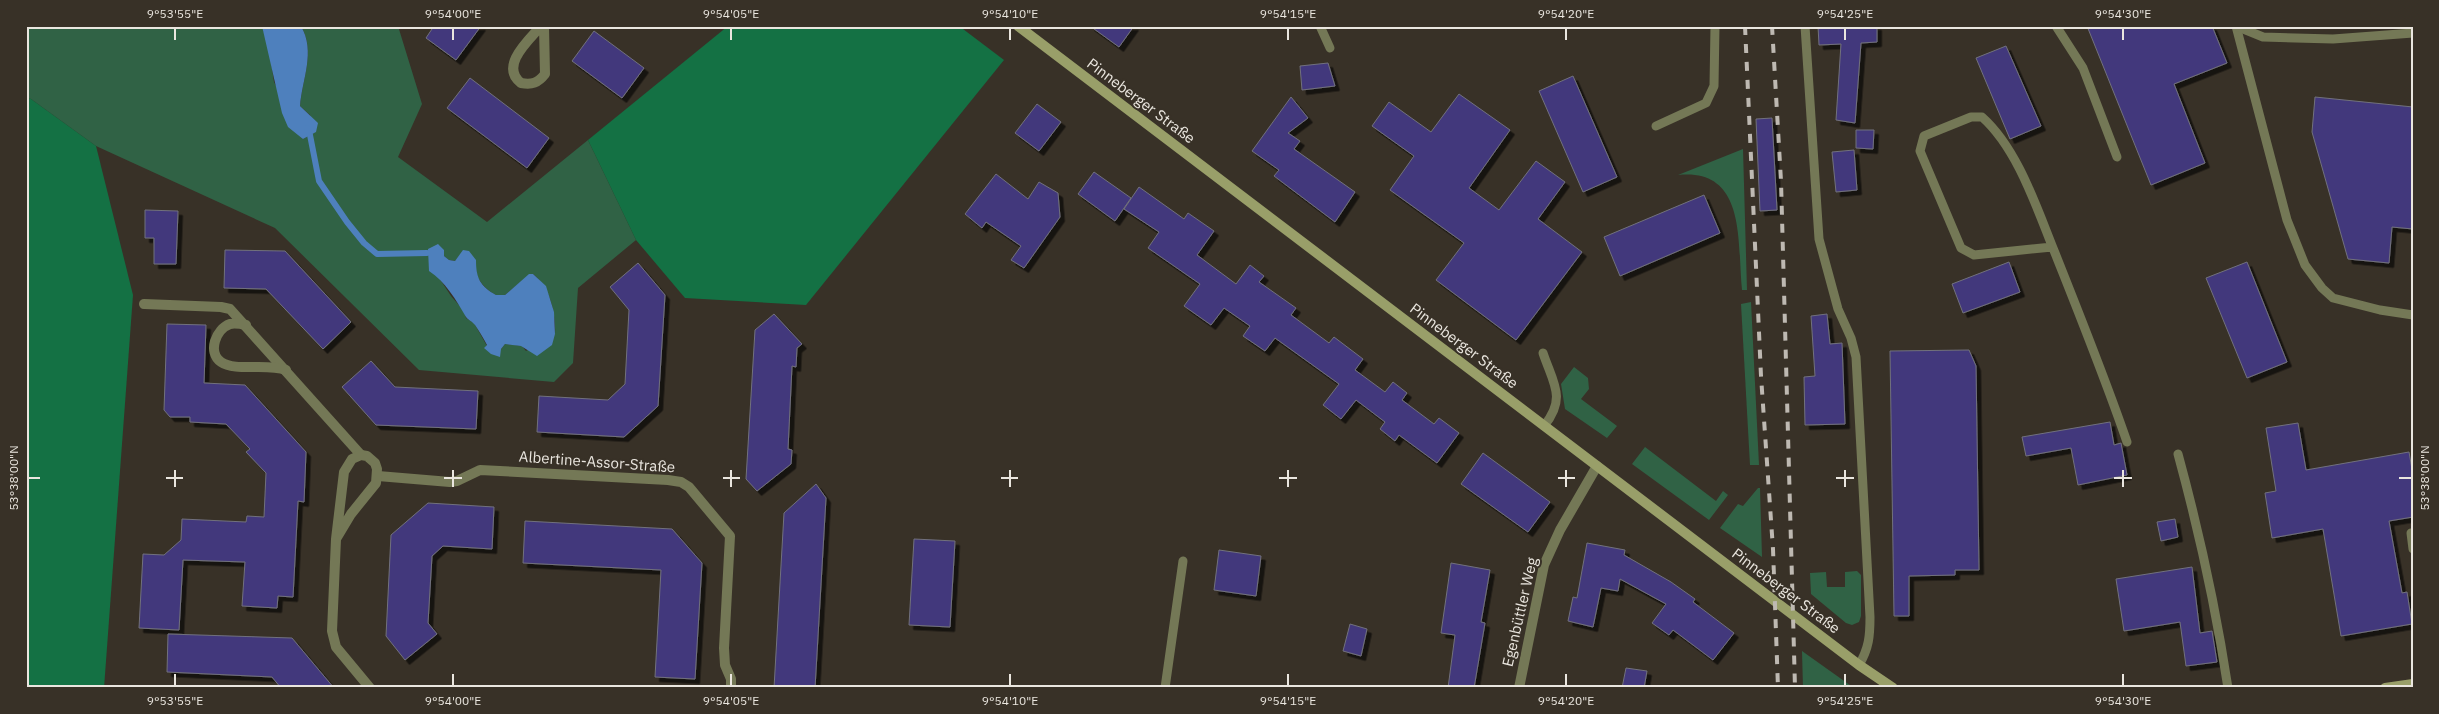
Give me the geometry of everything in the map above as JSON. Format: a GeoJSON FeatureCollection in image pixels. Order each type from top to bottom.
{"type":"FeatureCollection","features":[{"type":"Feature","properties":{"kind":"main road","name":"Pinneberger Straße"},"geometry":{"type":"LineString","coordinates":[[1018,26],[1859,665],[1893,688]]}},
{"type":"Feature","properties":{"kind":"main road"},"geometry":{"type":"LineString","coordinates":[[2387,688],[2413,684]]}},
{"type":"Feature","properties":{"kind":"street"},"geometry":{"type":"LineString","coordinates":[[540,26],[513,63],[514,75],[521,83],[532,84],[545,74],[544,26]]}},
{"type":"Feature","properties":{"kind":"street"},"geometry":{"type":"LineString","coordinates":[[144,304],[225,307],[246,325],[361,455]]}},
{"type":"Feature","properties":{"kind":"street"},"geometry":{"type":"LineString","coordinates":[[246,325],[230,324],[221,330],[215,340],[215,354],[218,360],[234,366],[264,366],[287,371]]}},
{"type":"Feature","properties":{"kind":"street"},"geometry":{"type":"LineString","coordinates":[[336,539],[351,514],[372,490],[378,476],[375,463],[367,456],[361,455],[352,459],[344,472],[336,539],[332,639],[336,648],[370,688]]}},
{"type":"Feature","properties":{"kind":"street","name":"Egenbüttler Weg"},"geometry":{"type":"LineString","coordinates":[[1519,688],[1544,565],[1560,530],[1597,466]]}},
{"type":"Feature","properties":{"kind":"street","name":"Albertine-Assor-Straße"},"geometry":{"type":"LineString","coordinates":[[378,476],[450,482],[475,470],[498,470],[681,482],[689,487],[730,536],[724,648],[725,665],[731,680],[731,688]]}},
{"type":"Feature","properties":{"kind":"lane"},"geometry":{"type":"LineString","coordinates":[[1320,26],[1330,48]]}},
{"type":"Feature","properties":{"kind":"lane"},"geometry":{"type":"LineString","coordinates":[[1656,126],[1706,102],[1714,86],[1715,26]]}},
{"type":"Feature","properties":{"kind":"lane"},"geometry":{"type":"LineString","coordinates":[[1805,26],[1819,239],[1838,309],[1851,338],[1856,357],[1870,617],[1870,640],[1867,652],[1859,665]]}},
{"type":"Feature","properties":{"kind":"lane"},"geometry":{"type":"LineString","coordinates":[[2056,26],[2083,68],[2117,157]]}},
{"type":"Feature","properties":{"kind":"lane"},"geometry":{"type":"LineString","coordinates":[[2236,26],[2263,37],[2333,39],[2408,31]]}},
{"type":"Feature","properties":{"kind":"lane"},"geometry":{"type":"LineString","coordinates":[[2236,26],[2287,220],[2305,265],[2322,288],[2333,298],[2380,310],[2413,315]]}},
{"type":"Feature","properties":{"kind":"lane"},"geometry":{"type":"LineString","coordinates":[[2052,247],[1974,255],[1961,248],[1920,151],[1924,136],[1971,117],[1982,117],[1997,130],[2028,188],[2052,247],[2105,378],[2127,442]]}},
{"type":"Feature","properties":{"kind":"lane"},"geometry":{"type":"LineString","coordinates":[[1543,353],[1556,392],[1557,403],[1555,412],[1544,426]]}},
{"type":"Feature","properties":{"kind":"lane"},"geometry":{"type":"LineString","coordinates":[[2178,454],[2193,510],[2221,642],[2228,688]]}},
{"type":"Feature","properties":{"kind":"lane"},"geometry":{"type":"LineString","coordinates":[[2411,533],[2413,550]]}},
{"type":"Feature","properties":{"kind":"lane"},"geometry":{"type":"LineString","coordinates":[[1165,688],[1182,561]]}},
{"type":"Feature","properties":{"kind":"green space"},"geometry":{"type":"Polygon","coordinates":[[[26,26],[262,26],[269,48],[274,82],[303,139],[315,132],[310,115],[300,106],[308,56],[305,36],[301,26],[398,26],[422,104],[398,157],[487,222],[588,140],[636,240],[578,288],[573,363],[554,382],[419,370],[275,228],[96,146],[31,99],[26,98],[26,26]],[[461,254],[455,261],[449,260],[444,256],[438,276],[464,311],[466,318],[474,323],[487,346],[501,349],[505,344],[522,346],[526,351],[555,334],[551,301],[539,279],[533,274],[529,275],[505,295],[496,295],[482,284],[477,276],[476,267],[461,254]]]}},
{"type":"Feature","properties":{"kind":"green space"},"geometry":{"type":"Polygon","coordinates":[[[728,26],[959,26],[1004,60],[806,305],[685,298],[636,240],[588,140],[728,26]]]}},
{"type":"Feature","properties":{"kind":"green space"},"geometry":{"type":"Polygon","coordinates":[[[26,98],[31,99],[96,146],[133,295],[104,688],[26,688],[26,98]]]}},
{"type":"Feature","properties":{"kind":"green space"},"geometry":{"type":"Polygon","coordinates":[[[1743,149],[1747,290],[1742,290],[1738,231],[1734,212],[1727,196],[1716,183],[1700,176],[1678,175],[1743,149]]]}},
{"type":"Feature","properties":{"kind":"green space"},"geometry":{"type":"Polygon","coordinates":[[[1751,302],[1759,465],[1750,465],[1741,304],[1751,302]]]}},
{"type":"Feature","properties":{"kind":"green space"},"geometry":{"type":"Polygon","coordinates":[[[1574,367],[1588,378],[1589,389],[1581,399],[1617,426],[1607,438],[1565,409],[1561,384],[1574,367]]]}},
{"type":"Feature","properties":{"kind":"green space"},"geometry":{"type":"Polygon","coordinates":[[[1645,447],[1716,501],[1723,491],[1728,495],[1709,520],[1632,464],[1645,447]]]}},
{"type":"Feature","properties":{"kind":"green space"},"geometry":{"type":"Polygon","coordinates":[[[1760,488],[1762,557],[1720,528],[1738,504],[1743,506],[1760,488]]]}},
{"type":"Feature","properties":{"kind":"green space"},"geometry":{"type":"Polygon","coordinates":[[[1857,571],[1861,575],[1861,616],[1859,622],[1852,625],[1846,623],[1811,594],[1810,573],[1826,572],[1827,587],[1845,587],[1845,572],[1857,571]]]}},
{"type":"Feature","properties":{"kind":"green space"},"geometry":{"type":"Polygon","coordinates":[[[1802,651],[1854,688],[1803,688],[1802,651]]]}},
{"type":"Feature","properties":{"kind":"water"},"geometry":{"type":"Polygon","coordinates":[[[262,26],[301,26],[305,36],[308,56],[300,106],[318,123],[316,132],[303,139],[288,127],[282,113],[262,26]]]}},
{"type":"Feature","properties":{"kind":"water"},"geometry":{"type":"Polygon","coordinates":[[[438,244],[444,250],[444,256],[449,260],[455,261],[463,250],[469,251],[476,260],[480,281],[496,295],[505,295],[529,274],[533,274],[546,286],[554,312],[555,334],[552,345],[537,356],[521,346],[505,344],[501,349],[500,357],[491,354],[484,348],[487,345],[475,325],[466,317],[445,285],[429,271],[428,249],[438,244]]]}},
{"type":"Feature","properties":{"kind":"building"},"geometry":{"type":"Polygon","coordinates":[[[434,26],[481,26],[456,60],[426,38],[434,26]]]}},
{"type":"Feature","properties":{"kind":"building"},"geometry":{"type":"Polygon","coordinates":[[[1090,26],[1134,26],[1119,47],[1090,26]]]}},
{"type":"Feature","properties":{"kind":"building"},"geometry":{"type":"Polygon","coordinates":[[[1818,26],[1877,26],[1877,42],[1861,43],[1855,123],[1836,120],[1841,44],[1819,45],[1818,26]]]}},
{"type":"Feature","properties":{"kind":"building"},"geometry":{"type":"Polygon","coordinates":[[[2087,26],[2212,26],[2227,63],[2174,84],[2205,163],[2151,185],[2087,26]]]}},
{"type":"Feature","properties":{"kind":"building"},"geometry":{"type":"Polygon","coordinates":[[[594,31],[644,68],[622,98],[572,61],[594,31]]]}},
{"type":"Feature","properties":{"kind":"building"},"geometry":{"type":"Polygon","coordinates":[[[2006,46],[2041,126],[2010,139],[1976,58],[2006,46]]]}},
{"type":"Feature","properties":{"kind":"building"},"geometry":{"type":"Polygon","coordinates":[[[1328,63],[1335,86],[1302,90],[1300,66],[1328,63]]]}},
{"type":"Feature","properties":{"kind":"building"},"geometry":{"type":"Polygon","coordinates":[[[1573,76],[1617,177],[1583,192],[1539,91],[1573,76]]]}},
{"type":"Feature","properties":{"kind":"building"},"geometry":{"type":"Polygon","coordinates":[[[470,78],[549,138],[527,168],[447,108],[470,78]]]}},
{"type":"Feature","properties":{"kind":"building"},"geometry":{"type":"Polygon","coordinates":[[[1459,94],[1510,130],[1469,188],[1499,210],[1536,161],[1565,182],[1538,219],[1582,252],[1516,340],[1436,280],[1464,243],[1390,190],[1414,156],[1372,126],[1389,102],[1431,132],[1459,94]]]}},
{"type":"Feature","properties":{"kind":"building"},"geometry":{"type":"Polygon","coordinates":[[[1291,97],[1308,118],[1288,133],[1300,141],[1294,149],[1355,192],[1335,222],[1274,176],[1279,170],[1252,151],[1291,97]]]}},
{"type":"Feature","properties":{"kind":"building"},"geometry":{"type":"Polygon","coordinates":[[[2315,97],[2413,107],[2413,229],[2392,227],[2389,263],[2348,259],[2312,132],[2315,97]]]}},
{"type":"Feature","properties":{"kind":"building"},"geometry":{"type":"Polygon","coordinates":[[[1037,104],[1061,122],[1039,151],[1015,133],[1037,104]]]}},
{"type":"Feature","properties":{"kind":"building"},"geometry":{"type":"Polygon","coordinates":[[[1772,118],[1777,210],[1760,211],[1756,119],[1772,118]]]}},
{"type":"Feature","properties":{"kind":"building"},"geometry":{"type":"Polygon","coordinates":[[[1856,130],[1874,130],[1873,149],[1856,148],[1856,130]]]}},
{"type":"Feature","properties":{"kind":"building"},"geometry":{"type":"Polygon","coordinates":[[[1854,150],[1857,190],[1836,192],[1832,152],[1854,150]]]}},
{"type":"Feature","properties":{"kind":"building"},"geometry":{"type":"Polygon","coordinates":[[[1094,172],[1131,198],[1115,221],[1078,194],[1094,172]]]}},
{"type":"Feature","properties":{"kind":"building"},"geometry":{"type":"Polygon","coordinates":[[[996,174],[1028,199],[1039,182],[1058,193],[1060,217],[1024,268],[1011,260],[1021,246],[986,222],[982,228],[965,214],[996,174]]]}},
{"type":"Feature","properties":{"kind":"building"},"geometry":{"type":"Polygon","coordinates":[[[1139,187],[1184,219],[1188,213],[1214,231],[1197,255],[1236,284],[1250,265],[1264,276],[1259,282],[1296,308],[1291,315],[1329,343],[1334,337],[1363,359],[1355,370],[1385,392],[1393,382],[1407,393],[1402,400],[1434,424],[1439,418],[1459,433],[1437,463],[1399,435],[1395,441],[1380,429],[1385,422],[1356,400],[1341,419],[1323,405],[1339,384],[1275,338],[1265,351],[1243,336],[1250,326],[1224,308],[1211,325],[1184,306],[1200,284],[1148,248],[1159,232],[1124,209],[1139,187]]]}},
{"type":"Feature","properties":{"kind":"building"},"geometry":{"type":"Polygon","coordinates":[[[1704,195],[1720,233],[1620,276],[1604,237],[1704,195]]]}},
{"type":"Feature","properties":{"kind":"building"},"geometry":{"type":"Polygon","coordinates":[[[145,210],[178,211],[176,264],[154,264],[154,238],[145,238],[145,210]]]}},
{"type":"Feature","properties":{"kind":"building"},"geometry":{"type":"Polygon","coordinates":[[[225,250],[285,251],[351,322],[323,349],[266,289],[224,288],[225,250]]]}},
{"type":"Feature","properties":{"kind":"building"},"geometry":{"type":"Polygon","coordinates":[[[2009,262],[2020,292],[1963,313],[1952,284],[2009,262]]]}},
{"type":"Feature","properties":{"kind":"building"},"geometry":{"type":"Polygon","coordinates":[[[2247,262],[2287,362],[2247,378],[2206,278],[2247,262]]]}},
{"type":"Feature","properties":{"kind":"building"},"geometry":{"type":"Polygon","coordinates":[[[638,263],[665,295],[658,406],[624,437],[537,432],[539,396],[608,400],[625,384],[629,310],[610,287],[638,263]]]}},
{"type":"Feature","properties":{"kind":"building"},"geometry":{"type":"Polygon","coordinates":[[[774,314],[802,344],[797,348],[796,367],[792,366],[788,449],[792,450],[791,464],[757,491],[746,479],[755,330],[774,314]]]}},
{"type":"Feature","properties":{"kind":"building"},"geometry":{"type":"Polygon","coordinates":[[[1827,314],[1830,344],[1842,343],[1845,424],[1805,425],[1804,377],[1815,376],[1811,316],[1827,314]]]}},
{"type":"Feature","properties":{"kind":"building"},"geometry":{"type":"Polygon","coordinates":[[[167,324],[206,325],[204,383],[245,385],[306,452],[304,502],[298,501],[293,597],[278,596],[277,608],[242,606],[245,562],[183,560],[179,630],[139,628],[143,554],[164,555],[181,540],[182,519],[246,522],[247,516],[264,517],[266,473],[246,452],[250,449],[226,424],[190,422],[190,417],[170,417],[164,410],[167,324]]]}},
{"type":"Feature","properties":{"kind":"building"},"geometry":{"type":"Polygon","coordinates":[[[1969,350],[1976,366],[1979,570],[1955,570],[1955,575],[1909,576],[1909,616],[1894,616],[1890,351],[1969,350]]]}},
{"type":"Feature","properties":{"kind":"building"},"geometry":{"type":"Polygon","coordinates":[[[371,361],[395,387],[478,391],[476,429],[376,425],[342,387],[371,361]]]}},
{"type":"Feature","properties":{"kind":"building"},"geometry":{"type":"Polygon","coordinates":[[[2110,422],[2114,445],[2121,443],[2127,475],[2078,485],[2071,448],[2026,456],[2022,437],[2110,422]]]}},
{"type":"Feature","properties":{"kind":"building"},"geometry":{"type":"Polygon","coordinates":[[[2298,423],[2306,470],[2409,452],[2413,475],[2413,517],[2389,521],[2402,593],[2407,592],[2412,624],[2341,636],[2323,529],[2272,538],[2265,493],[2276,491],[2266,428],[2298,423]]]}},
{"type":"Feature","properties":{"kind":"building"},"geometry":{"type":"Polygon","coordinates":[[[1483,453],[1550,502],[1528,532],[1461,484],[1483,453]]]}},
{"type":"Feature","properties":{"kind":"building"},"geometry":{"type":"Polygon","coordinates":[[[816,484],[826,498],[815,688],[774,688],[784,513],[816,484]]]}},
{"type":"Feature","properties":{"kind":"building"},"geometry":{"type":"Polygon","coordinates":[[[428,503],[494,507],[492,549],[443,546],[432,556],[428,623],[437,634],[405,660],[386,636],[391,535],[428,503]]]}},
{"type":"Feature","properties":{"kind":"building"},"geometry":{"type":"Polygon","coordinates":[[[2175,519],[2178,537],[2161,541],[2157,522],[2175,519]]]}},
{"type":"Feature","properties":{"kind":"building"},"geometry":{"type":"Polygon","coordinates":[[[525,521],[672,529],[702,563],[695,679],[655,677],[661,570],[523,563],[525,521]]]}},
{"type":"Feature","properties":{"kind":"building"},"geometry":{"type":"Polygon","coordinates":[[[914,539],[955,541],[950,627],[909,625],[914,539]]]}},
{"type":"Feature","properties":{"kind":"building"},"geometry":{"type":"Polygon","coordinates":[[[1587,543],[1625,550],[1624,555],[1671,582],[1695,599],[1693,602],[1734,633],[1713,660],[1673,630],[1669,635],[1652,623],[1666,604],[1620,579],[1618,591],[1601,588],[1593,627],[1568,621],[1573,597],[1577,598],[1587,543]]]}},
{"type":"Feature","properties":{"kind":"building"},"geometry":{"type":"Polygon","coordinates":[[[1219,550],[1261,556],[1256,596],[1214,590],[1219,550]]]}},
{"type":"Feature","properties":{"kind":"building"},"geometry":{"type":"Polygon","coordinates":[[[1451,563],[1490,570],[1481,622],[1485,623],[1474,688],[1448,688],[1455,635],[1441,633],[1451,563]]]}},
{"type":"Feature","properties":{"kind":"building"},"geometry":{"type":"Polygon","coordinates":[[[2192,567],[2200,633],[2212,631],[2217,662],[2186,666],[2180,622],[2124,631],[2116,579],[2192,567]]]}},
{"type":"Feature","properties":{"kind":"building"},"geometry":{"type":"Polygon","coordinates":[[[1350,624],[1367,629],[1361,656],[1343,651],[1350,624]]]}},
{"type":"Feature","properties":{"kind":"building"},"geometry":{"type":"Polygon","coordinates":[[[168,634],[292,638],[334,688],[281,688],[272,677],[167,672],[168,634]]]}},
{"type":"Feature","properties":{"kind":"building"},"geometry":{"type":"Polygon","coordinates":[[[1626,668],[1647,671],[1644,688],[1622,688],[1626,668]]]}},
{"type":"Feature","properties":{"kind":"waterway"},"geometry":{"type":"LineString","coordinates":[[307,128],[319,181],[364,243],[377,254],[427,253]]}},
{"type":"Feature","properties":{"kind":"railway"},"geometry":{"type":"LineString","coordinates":[[1745,26],[1761,376],[1773,549],[1778,688]]}},
{"type":"Feature","properties":{"kind":"railway"},"geometry":{"type":"LineString","coordinates":[[1772,26],[1781,181],[1795,688]]}}]}
